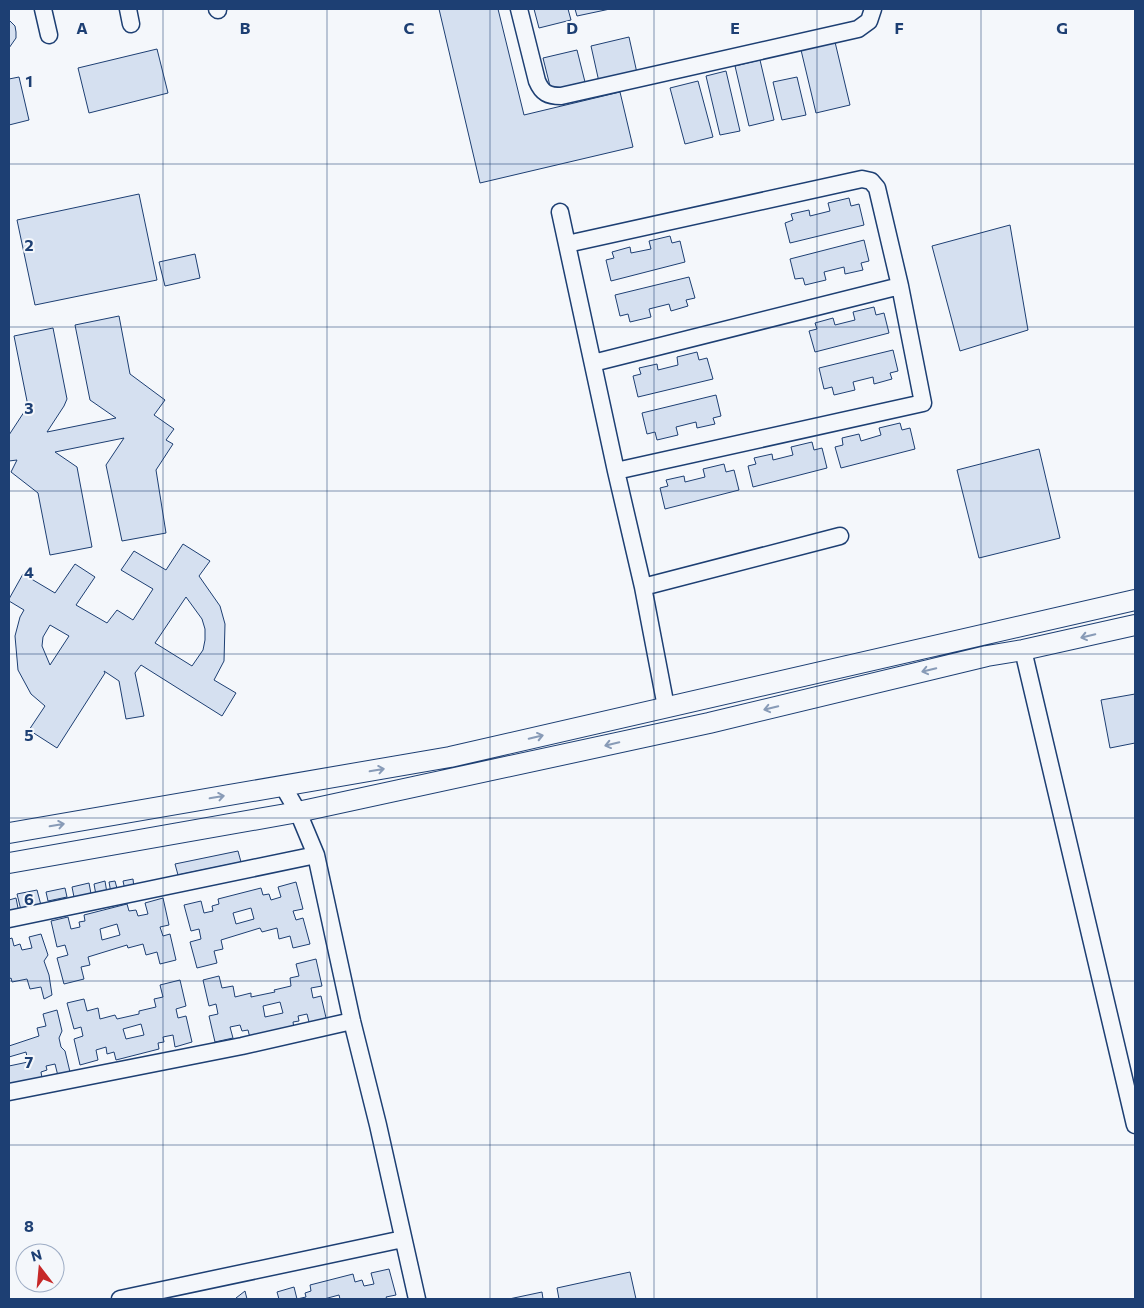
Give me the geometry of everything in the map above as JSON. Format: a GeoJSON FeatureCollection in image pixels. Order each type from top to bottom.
{"type":"FeatureCollection","features":[{"type":"Feature","properties":{"kind":"street"},"geometry":{"type":"LineString","coordinates":[[43,9],[49,35]]}},
{"type":"Feature","properties":{"kind":"street"},"geometry":{"type":"LineString","coordinates":[[519,9],[537,81],[541,90],[550,96],[561,96],[858,29],[869,21],[873,9]]}},
{"type":"Feature","properties":{"kind":"street"},"geometry":{"type":"LineString","coordinates":[[567,244],[862,180],[871,181],[877,188],[900,286],[923,403],[616,471]]}},
{"type":"Feature","properties":{"kind":"street"},"geometry":{"type":"LineString","coordinates":[[560,212],[643,587],[666,707]]}},
{"type":"Feature","properties":{"kind":"street"},"geometry":{"type":"LineString","coordinates":[[593,363],[900,286]]}},
{"type":"Feature","properties":{"kind":"street"},"geometry":{"type":"LineString","coordinates":[[643,587],[840,536]]}},
{"type":"Feature","properties":{"kind":"street"},"geometry":{"type":"LineString","coordinates":[[9,833],[450,757],[1135,600]]}},
{"type":"Feature","properties":{"kind":"street"},"geometry":{"type":"LineString","coordinates":[[9,863],[298,812],[709,722],[987,656],[1023,650],[1135,625]]}},
{"type":"Feature","properties":{"kind":"street"},"geometry":{"type":"LineString","coordinates":[[1023,650],[1135,1125]]}},
{"type":"Feature","properties":{"kind":"street"},"geometry":{"type":"LineString","coordinates":[[283,786],[298,812],[316,855],[352,1021],[378,1125],[417,1299]]}},
{"type":"Feature","properties":{"kind":"street"},"geometry":{"type":"LineString","coordinates":[[9,919],[316,855]]}},
{"type":"Feature","properties":{"kind":"street"},"geometry":{"type":"LineString","coordinates":[[9,1092],[242,1046],[352,1021]]}},
{"type":"Feature","properties":{"kind":"street"},"geometry":{"type":"LineString","coordinates":[[120,1299],[403,1239]]}},
{"type":"Feature","properties":{"kind":"building"},"geometry":{"type":"Polygon","coordinates":[[[439,9],[498,9],[524,115],[620,92],[633,147],[480,183],[439,9]]]}},
{"type":"Feature","properties":{"kind":"building"},"geometry":{"type":"Polygon","coordinates":[[[534,9],[568,9],[571,20],[539,28],[534,9]]]}},
{"type":"Feature","properties":{"kind":"building"},"geometry":{"type":"Polygon","coordinates":[[[575,9],[610,9],[577,16],[575,9]]]}},
{"type":"Feature","properties":{"kind":"building"},"geometry":{"type":"Polygon","coordinates":[[[9,20],[15,26],[16,38],[9,48],[9,20]]]}},
{"type":"Feature","properties":{"kind":"building"},"geometry":{"type":"Polygon","coordinates":[[[629,37],[637,73],[599,82],[591,46],[629,37]]]}},
{"type":"Feature","properties":{"kind":"building"},"geometry":{"type":"Polygon","coordinates":[[[835,42],[850,105],[816,113],[801,50],[835,42]]]}},
{"type":"Feature","properties":{"kind":"building"},"geometry":{"type":"Polygon","coordinates":[[[157,49],[168,93],[89,113],[78,68],[157,49]]]}},
{"type":"Feature","properties":{"kind":"building"},"geometry":{"type":"Polygon","coordinates":[[[577,50],[585,82],[551,90],[543,58],[577,50]]]}},
{"type":"Feature","properties":{"kind":"building"},"geometry":{"type":"Polygon","coordinates":[[[760,60],[774,120],[749,126],[735,66],[760,60]]]}},
{"type":"Feature","properties":{"kind":"building"},"geometry":{"type":"Polygon","coordinates":[[[726,71],[740,131],[720,135],[706,76],[726,71]]]}},
{"type":"Feature","properties":{"kind":"building"},"geometry":{"type":"Polygon","coordinates":[[[19,77],[29,120],[9,125],[9,79],[19,77]]]}},
{"type":"Feature","properties":{"kind":"building"},"geometry":{"type":"Polygon","coordinates":[[[797,77],[806,115],[782,120],[773,82],[797,77]]]}},
{"type":"Feature","properties":{"kind":"building"},"geometry":{"type":"Polygon","coordinates":[[[698,81],[713,137],[685,144],[670,88],[698,81]]]}},
{"type":"Feature","properties":{"kind":"building"},"geometry":{"type":"Polygon","coordinates":[[[139,194],[157,280],[35,305],[17,220],[139,194]]]}},
{"type":"Feature","properties":{"kind":"building"},"geometry":{"type":"Polygon","coordinates":[[[849,198],[851,206],[859,204],[864,225],[790,243],[785,223],[793,220],[791,214],[809,210],[810,216],[830,211],[828,203],[849,198]]]}},
{"type":"Feature","properties":{"kind":"building"},"geometry":{"type":"Polygon","coordinates":[[[1010,225],[1028,330],[960,351],[932,246],[1010,225]]]}},
{"type":"Feature","properties":{"kind":"building"},"geometry":{"type":"Polygon","coordinates":[[[670,236],[672,243],[680,241],[685,262],[611,281],[606,260],[614,258],[612,252],[630,247],[631,253],[651,249],[649,241],[670,236]]]}},
{"type":"Feature","properties":{"kind":"building"},"geometry":{"type":"Polygon","coordinates":[[[864,240],[869,261],[861,263],[863,270],[845,274],[844,267],[824,272],[826,280],[805,285],[803,278],[795,279],[790,259],[864,240]]]}},
{"type":"Feature","properties":{"kind":"building"},"geometry":{"type":"Polygon","coordinates":[[[195,254],[200,278],[165,286],[159,262],[195,254]]]}},
{"type":"Feature","properties":{"kind":"building"},"geometry":{"type":"Polygon","coordinates":[[[689,277],[695,298],[686,300],[688,306],[671,311],[669,304],[649,309],[651,317],[630,322],[628,314],[620,316],[615,295],[689,277]]]}},
{"type":"Feature","properties":{"kind":"building"},"geometry":{"type":"Polygon","coordinates":[[[874,307],[876,315],[884,313],[889,333],[815,352],[809,331],[817,329],[815,323],[833,318],[835,325],[855,320],[853,312],[874,307]]]}},
{"type":"Feature","properties":{"kind":"building"},"geometry":{"type":"Polygon","coordinates":[[[119,316],[130,374],[165,400],[154,415],[174,429],[166,440],[173,444],[156,470],[166,533],[122,541],[106,465],[124,438],[55,452],[77,467],[92,547],[50,555],[38,493],[11,472],[17,460],[9,461],[9,435],[28,406],[14,336],[53,328],[67,399],[47,432],[116,418],[90,400],[75,325],[119,316]]]}},
{"type":"Feature","properties":{"kind":"building"},"geometry":{"type":"Polygon","coordinates":[[[893,350],[898,371],[890,373],[892,379],[874,384],[873,377],[853,382],[855,390],[834,395],[832,387],[824,389],[819,368],[893,350]]]}},
{"type":"Feature","properties":{"kind":"building"},"geometry":{"type":"Polygon","coordinates":[[[697,352],[699,360],[707,358],[713,379],[638,397],[633,376],[641,374],[639,368],[657,364],[658,370],[678,365],[677,357],[697,352]]]}},
{"type":"Feature","properties":{"kind":"building"},"geometry":{"type":"Polygon","coordinates":[[[716,395],[721,416],[713,418],[715,424],[697,428],[696,422],[676,427],[678,435],[657,440],[655,432],[647,434],[642,413],[716,395]]]}},
{"type":"Feature","properties":{"kind":"building"},"geometry":{"type":"Polygon","coordinates":[[[900,423],[902,430],[910,428],[915,449],[841,468],[835,447],[843,445],[842,438],[859,434],[861,441],[881,435],[879,428],[900,423]]]}},
{"type":"Feature","properties":{"kind":"building"},"geometry":{"type":"Polygon","coordinates":[[[812,442],[814,450],[822,448],[827,468],[753,487],[748,466],[756,464],[754,458],[772,454],[773,460],[793,455],[791,447],[812,442]]]}},
{"type":"Feature","properties":{"kind":"building"},"geometry":{"type":"Polygon","coordinates":[[[1039,449],[1060,538],[979,558],[957,470],[1039,449]]]}},
{"type":"Feature","properties":{"kind":"building"},"geometry":{"type":"Polygon","coordinates":[[[724,464],[726,472],[734,470],[739,490],[665,509],[660,488],[668,486],[666,480],[684,476],[685,482],[705,477],[703,469],[724,464]]]}},
{"type":"Feature","properties":{"kind":"building"},"geometry":{"type":"Polygon","coordinates":[[[183,544],[210,561],[199,576],[220,606],[225,624],[224,661],[214,680],[236,693],[222,716],[141,665],[135,673],[144,716],[126,719],[119,681],[104,671],[105,673],[57,748],[29,730],[45,706],[31,694],[18,670],[15,636],[24,610],[9,601],[9,599],[23,574],[55,593],[75,564],[95,577],[76,605],[107,623],[117,610],[133,620],[153,589],[121,570],[134,551],[166,570],[183,544]],[[186,597],[155,643],[192,666],[203,650],[205,629],[202,619],[186,597]],[[50,625],[43,637],[42,646],[50,665],[69,636],[50,625]]]}},
{"type":"Feature","properties":{"kind":"building"},"geometry":{"type":"Polygon","coordinates":[[[1135,694],[1135,743],[1110,748],[1101,700],[1135,694]]]}},
{"type":"Feature","properties":{"kind":"building"},"geometry":{"type":"Polygon","coordinates":[[[238,851],[241,862],[178,875],[175,864],[238,851]]]}},
{"type":"Feature","properties":{"kind":"building"},"geometry":{"type":"Polygon","coordinates":[[[133,879],[134,888],[125,890],[123,881],[133,879]]]}},
{"type":"Feature","properties":{"kind":"building"},"geometry":{"type":"Polygon","coordinates":[[[105,881],[107,893],[96,895],[94,884],[105,881]]]}},
{"type":"Feature","properties":{"kind":"building"},"geometry":{"type":"Polygon","coordinates":[[[115,881],[118,892],[111,893],[109,882],[115,881]]]}},
{"type":"Feature","properties":{"kind":"building"},"geometry":{"type":"Polygon","coordinates":[[[296,882],[303,909],[293,911],[296,920],[303,918],[310,944],[293,948],[290,936],[279,939],[277,928],[262,932],[260,928],[221,940],[223,949],[214,951],[217,963],[197,968],[190,942],[201,939],[199,929],[191,931],[184,905],[201,901],[204,913],[213,911],[212,906],[219,904],[218,899],[261,888],[263,895],[269,894],[271,900],[281,897],[278,887],[296,882]],[[251,908],[233,913],[236,924],[254,919],[251,908]]]}},
{"type":"Feature","properties":{"kind":"building"},"geometry":{"type":"Polygon","coordinates":[[[89,883],[92,899],[75,902],[72,887],[89,883]]]}},
{"type":"Feature","properties":{"kind":"building"},"geometry":{"type":"Polygon","coordinates":[[[65,888],[67,897],[48,901],[46,892],[65,888]]]}},
{"type":"Feature","properties":{"kind":"building"},"geometry":{"type":"Polygon","coordinates":[[[37,890],[42,909],[22,914],[17,894],[37,890]]]}},
{"type":"Feature","properties":{"kind":"building"},"geometry":{"type":"Polygon","coordinates":[[[16,898],[19,913],[9,915],[9,900],[16,898]]]}},
{"type":"Feature","properties":{"kind":"building"},"geometry":{"type":"Polygon","coordinates":[[[163,898],[169,925],[160,927],[163,936],[170,934],[176,960],[160,964],[157,952],[146,955],[143,944],[128,948],[127,945],[88,957],[90,965],[81,967],[84,979],[64,984],[57,958],[68,955],[65,945],[57,947],[51,921],[68,917],[71,929],[80,927],[79,922],[85,921],[84,915],[127,904],[129,911],[136,910],[138,916],[148,914],[145,903],[163,898]],[[117,924],[100,929],[102,940],[120,935],[117,924]]]}},
{"type":"Feature","properties":{"kind":"building"},"geometry":{"type":"Polygon","coordinates":[[[41,934],[48,955],[44,961],[49,975],[52,995],[44,999],[41,987],[30,989],[27,979],[12,982],[11,978],[9,979],[9,939],[12,938],[14,946],[20,944],[22,950],[32,948],[29,937],[41,934]]]}},
{"type":"Feature","properties":{"kind":"building"},"geometry":{"type":"Polygon","coordinates":[[[316,959],[322,986],[311,988],[313,998],[321,996],[327,1022],[310,1026],[307,1014],[298,1016],[299,1021],[293,1022],[294,1028],[250,1038],[248,1030],[242,1031],[240,1025],[230,1027],[233,1038],[215,1042],[209,1016],[218,1014],[216,1004],[209,1006],[203,980],[219,976],[222,988],[233,986],[235,997],[251,993],[251,997],[275,992],[274,990],[291,986],[290,978],[299,976],[296,964],[316,959]],[[280,1002],[263,1006],[265,1017],[283,1013],[280,1002]]]}},
{"type":"Feature","properties":{"kind":"building"},"geometry":{"type":"Polygon","coordinates":[[[180,980],[186,1006],[176,1009],[178,1018],[186,1016],[192,1042],[175,1047],[173,1035],[163,1037],[164,1042],[158,1043],[159,1049],[116,1060],[114,1052],[107,1054],[106,1047],[96,1050],[98,1060],[80,1065],[74,1039],[83,1036],[81,1027],[74,1029],[67,1003],[84,999],[87,1011],[98,1008],[100,1019],[115,1015],[117,1019],[139,1014],[139,1011],[156,1007],[154,999],[163,997],[160,985],[180,980]],[[141,1024],[123,1029],[126,1039],[144,1035],[141,1024]]]}},
{"type":"Feature","properties":{"kind":"building"},"geometry":{"type":"Polygon","coordinates":[[[57,1010],[62,1031],[59,1038],[61,1047],[65,1051],[70,1072],[58,1076],[55,1064],[46,1066],[47,1070],[41,1072],[42,1078],[9,1086],[9,1066],[28,1062],[26,1052],[9,1057],[9,1046],[39,1036],[37,1028],[46,1026],[43,1014],[57,1010]]]}},
{"type":"Feature","properties":{"kind":"building"},"geometry":{"type":"Polygon","coordinates":[[[389,1269],[396,1295],[386,1297],[387,1299],[340,1299],[339,1295],[324,1299],[297,1299],[306,1297],[305,1293],[311,1291],[310,1285],[353,1274],[355,1282],[362,1280],[364,1286],[374,1284],[371,1273],[389,1269]]]}},
{"type":"Feature","properties":{"kind":"building"},"geometry":{"type":"Polygon","coordinates":[[[630,1272],[636,1299],[559,1299],[557,1288],[630,1272]]]}},
{"type":"Feature","properties":{"kind":"building"},"geometry":{"type":"Polygon","coordinates":[[[294,1287],[297,1299],[279,1299],[277,1292],[294,1287]]]}},
{"type":"Feature","properties":{"kind":"building"},"geometry":{"type":"Polygon","coordinates":[[[245,1291],[247,1299],[236,1298],[245,1291]]]}},
{"type":"Feature","properties":{"kind":"building"},"geometry":{"type":"Polygon","coordinates":[[[542,1292],[543,1299],[509,1299],[542,1292]]]}}]}
